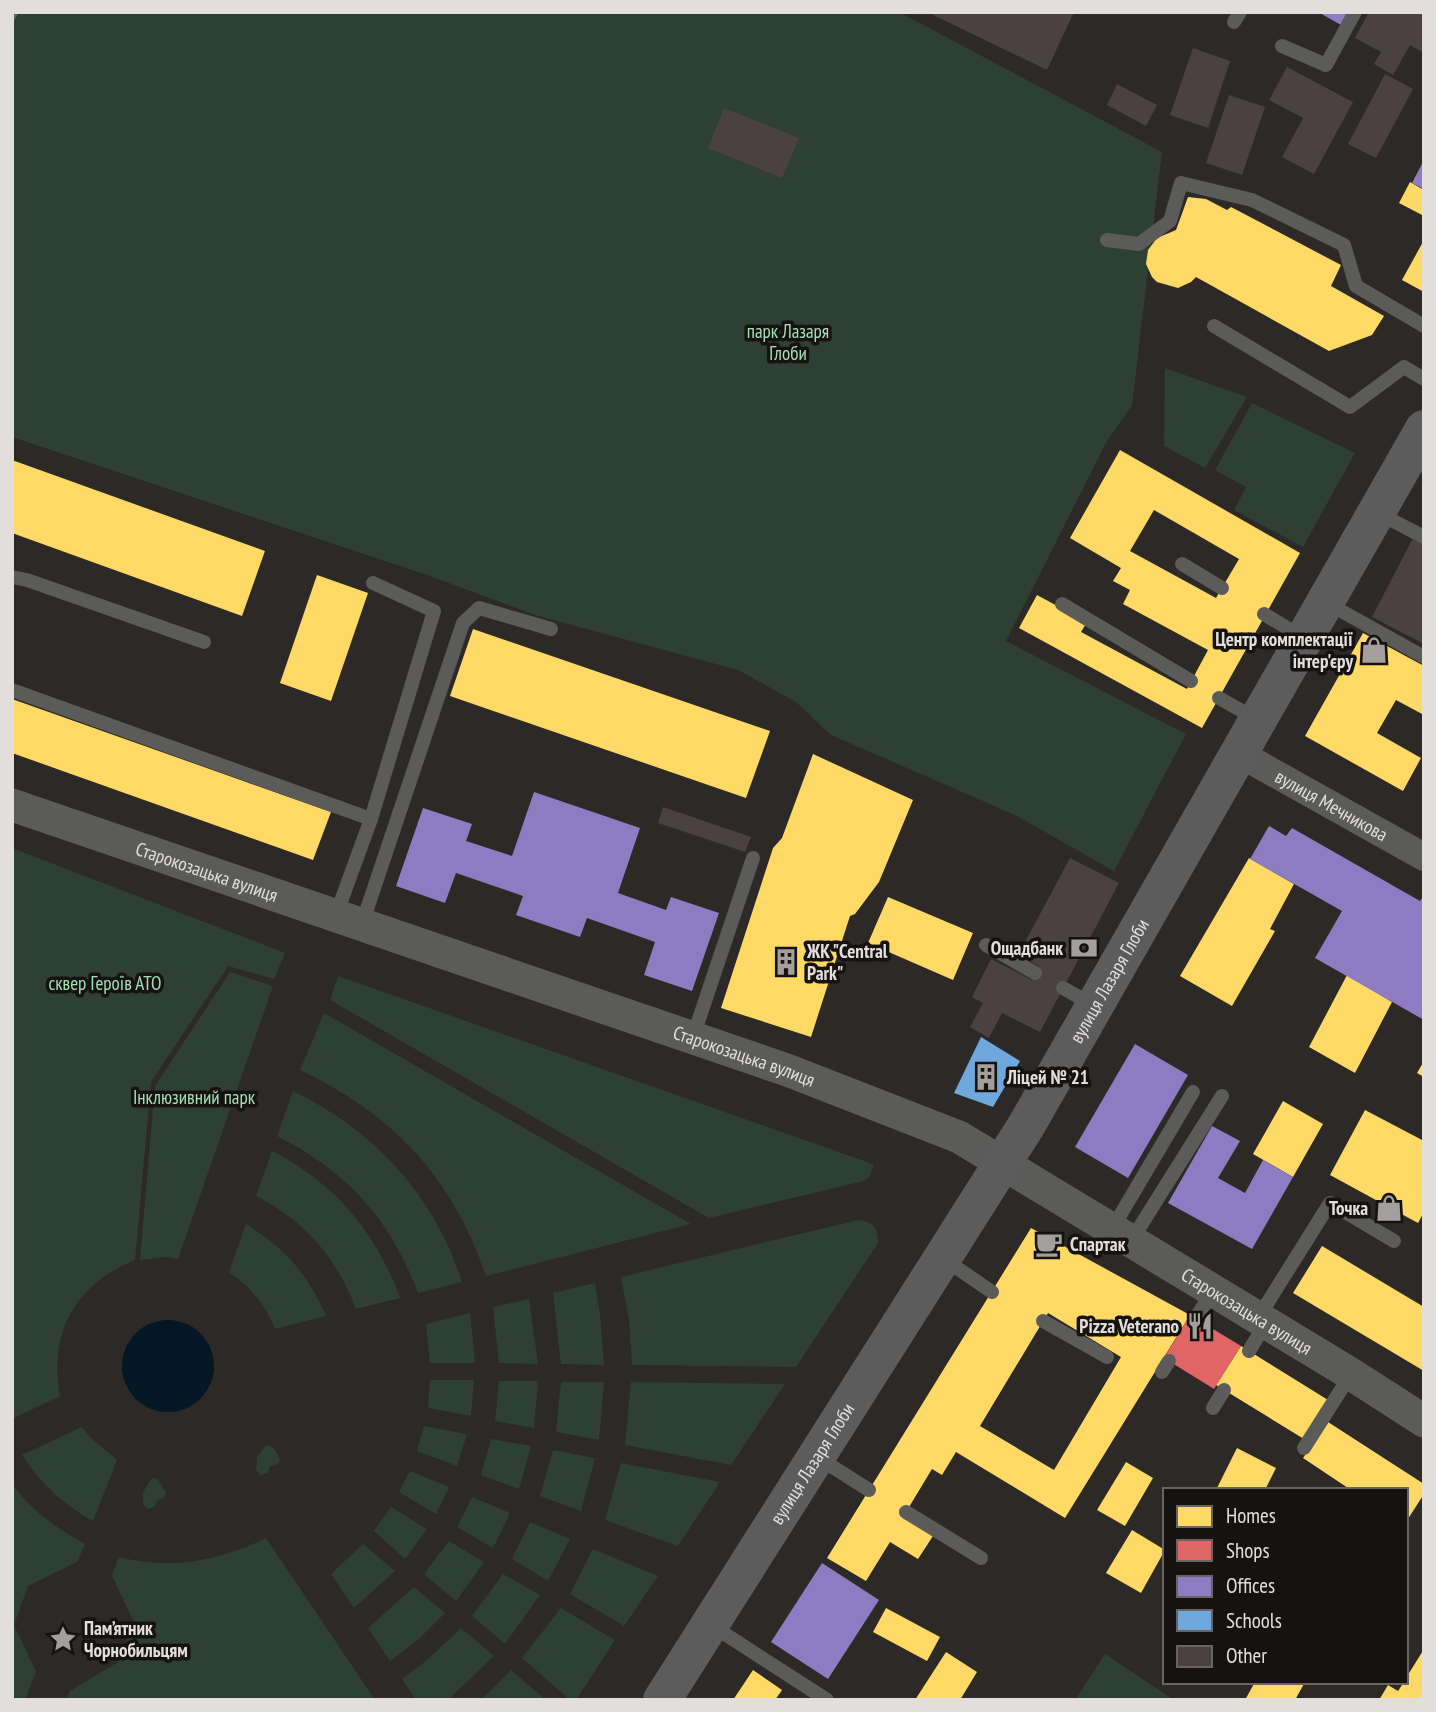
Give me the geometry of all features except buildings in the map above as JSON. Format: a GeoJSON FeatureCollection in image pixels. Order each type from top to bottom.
{"type":"FeatureCollection","features":[{"type":"Feature","properties":{"kind":"main road","name":"вулиця Лазаря Глоби"},"geometry":{"type":"LineString","coordinates":[[662,1700],[1026,1126],[1078,997],[1240,754],[1424,429]]}},
{"type":"Feature","properties":{"kind":"street","name":"вулиця Мечникова"},"geometry":{"type":"LineString","coordinates":[[1240,754],[1424,857]]}},
{"type":"Feature","properties":{"kind":"street","name":"Старокозацька вулиця"},"geometry":{"type":"LineString","coordinates":[[12,805],[693,1037],[787,1070],[959,1137],[1424,1421]]}},
{"type":"Feature","properties":{"kind":"lane"},"geometry":{"type":"LineString","coordinates":[[1282,46],[1326,65],[1355,12]]}},
{"type":"Feature","properties":{"kind":"lane"},"geometry":{"type":"LineString","coordinates":[[1107,240],[1139,244],[1170,221],[1181,183],[1252,200],[1344,245],[1356,286],[1424,326]]}},
{"type":"Feature","properties":{"kind":"lane"},"geometry":{"type":"LineString","coordinates":[[1214,327],[1350,407],[1404,367],[1424,379]]}},
{"type":"Feature","properties":{"kind":"lane"},"geometry":{"type":"LineString","coordinates":[[1377,512],[1424,537]]}},
{"type":"Feature","properties":{"kind":"lane"},"geometry":{"type":"LineString","coordinates":[[1182,564],[1222,588]]}},
{"type":"Feature","properties":{"kind":"lane"},"geometry":{"type":"LineString","coordinates":[[12,577],[204,642]]}},
{"type":"Feature","properties":{"kind":"lane"},"geometry":{"type":"LineString","coordinates":[[349,920],[371,820],[435,611],[373,583]]}},
{"type":"Feature","properties":{"kind":"lane"},"geometry":{"type":"LineString","coordinates":[[1326,603],[1424,657]]}},
{"type":"Feature","properties":{"kind":"lane"},"geometry":{"type":"LineString","coordinates":[[1062,604],[1191,681]]}},
{"type":"Feature","properties":{"kind":"lane"},"geometry":{"type":"LineString","coordinates":[[349,920],[463,623],[479,608],[551,629]]}},
{"type":"Feature","properties":{"kind":"lane"},"geometry":{"type":"LineString","coordinates":[[1265,614],[1305,639]]}},
{"type":"Feature","properties":{"kind":"lane"},"geometry":{"type":"LineString","coordinates":[[12,690],[371,820]]}},
{"type":"Feature","properties":{"kind":"lane"},"geometry":{"type":"LineString","coordinates":[[1219,698],[1259,721]]}},
{"type":"Feature","properties":{"kind":"lane"},"geometry":{"type":"LineString","coordinates":[[693,1037],[753,858]]}},
{"type":"Feature","properties":{"kind":"lane"},"geometry":{"type":"LineString","coordinates":[[986,946],[1035,973]]}},
{"type":"Feature","properties":{"kind":"lane"},"geometry":{"type":"LineString","coordinates":[[1121,1235],[1193,1092]]}},
{"type":"Feature","properties":{"kind":"lane"},"geometry":{"type":"LineString","coordinates":[[1121,1235],[1222,1096]]}},
{"type":"Feature","properties":{"kind":"lane"},"geometry":{"type":"LineString","coordinates":[[1249,1351],[1262,1320],[1330,1203],[1394,1241]]}},
{"type":"Feature","properties":{"kind":"lane"},"geometry":{"type":"LineString","coordinates":[[943,1258],[992,1292]]}},
{"type":"Feature","properties":{"kind":"lane"},"geometry":{"type":"LineString","coordinates":[[1195,1319],[1213,1291]]}},
{"type":"Feature","properties":{"kind":"lane"},"geometry":{"type":"LineString","coordinates":[[1043,1321],[1107,1357]]}},
{"type":"Feature","properties":{"kind":"lane"},"geometry":{"type":"LineString","coordinates":[[1304,1448],[1351,1374]]}},
{"type":"Feature","properties":{"kind":"lane"},"geometry":{"type":"LineString","coordinates":[[1213,1408],[1224,1390]]}},
{"type":"Feature","properties":{"kind":"lane"},"geometry":{"type":"LineString","coordinates":[[817,1456],[869,1490]]}},
{"type":"Feature","properties":{"kind":"lane"},"geometry":{"type":"LineString","coordinates":[[906,1512],[981,1558]]}},
{"type":"Feature","properties":{"kind":"lane"},"geometry":{"type":"LineString","coordinates":[[710,1624],[827,1700]]}},
{"type":"Feature","properties":{"kind":"green space","name":"парк Лазаря Глоби"},"geometry":{"type":"Polygon","coordinates":[[[12,12],[899,12],[1162,152],[1132,405],[1107,441],[1006,641],[1186,734],[1114,871],[1015,815],[831,735],[796,702],[738,670],[535,615],[427,575],[12,437],[12,12]]]}},
{"type":"Feature","properties":{"kind":"green space"},"geometry":{"type":"Polygon","coordinates":[[[1165,368],[1247,397],[1205,468],[1164,446],[1165,368]]]}},
{"type":"Feature","properties":{"kind":"green space"},"geometry":{"type":"Polygon","coordinates":[[[1252,403],[1355,453],[1303,547],[1234,510],[1246,487],[1215,470],[1252,403]]]}},
{"type":"Feature","properties":{"kind":"green space","name":"сквер Героїв АТО"},"geometry":{"type":"Polygon","coordinates":[[[12,848],[285,953],[274,979],[228,966],[151,1082],[135,1260],[96,1283],[70,1314],[58,1352],[60,1396],[12,1419],[12,848]]]}},
{"type":"Feature","properties":{"kind":"green space","name":"Інклюзивний парк"},"geometry":{"type":"Polygon","coordinates":[[[230,972],[273,986],[178,1259],[165,1257],[140,1260],[155,1086],[230,972]]]}},
{"type":"Feature","properties":{"kind":"green space"},"geometry":{"type":"Polygon","coordinates":[[[338,976],[867,1162],[874,1165],[870,1176],[864,1181],[709,1218],[330,1000],[338,976]]]}},
{"type":"Feature","properties":{"kind":"green space"},"geometry":{"type":"Polygon","coordinates":[[[324,1013],[691,1224],[486,1276],[456,1209],[416,1153],[364,1107],[300,1070],[324,1013]]]}},
{"type":"Feature","properties":{"kind":"green space"},"geometry":{"type":"Polygon","coordinates":[[[293,1091],[350,1125],[398,1169],[435,1221],[462,1282],[418,1293],[394,1242],[364,1200],[325,1165],[277,1136],[293,1091]]]}},
{"type":"Feature","properties":{"kind":"green space"},"geometry":{"type":"Polygon","coordinates":[[[272,1151],[315,1178],[351,1212],[379,1252],[400,1298],[356,1309],[339,1273],[317,1242],[289,1217],[256,1196],[272,1151]]]}},
{"type":"Feature","properties":{"kind":"green space"},"geometry":{"type":"Polygon","coordinates":[[[858,1220],[874,1226],[878,1243],[796,1367],[632,1365],[629,1320],[621,1277],[858,1220]]]}},
{"type":"Feature","properties":{"kind":"green space"},"geometry":{"type":"Polygon","coordinates":[[[246,1224],[273,1243],[294,1263],[311,1287],[326,1316],[275,1329],[256,1297],[229,1272],[246,1224]]]}},
{"type":"Feature","properties":{"kind":"green space"},"geometry":{"type":"Polygon","coordinates":[[[595,1283],[604,1365],[561,1364],[553,1293],[595,1283]]]}},
{"type":"Feature","properties":{"kind":"green space"},"geometry":{"type":"Polygon","coordinates":[[[529,1299],[538,1364],[499,1363],[493,1307],[529,1299]]]}},
{"type":"Feature","properties":{"kind":"green space"},"geometry":{"type":"Polygon","coordinates":[[[470,1313],[475,1363],[430,1363],[426,1324],[470,1313]]]}},
{"type":"Feature","properties":{"kind":"green space"},"geometry":{"type":"Polygon","coordinates":[[[430,1380],[474,1380],[471,1416],[428,1408],[430,1380]]]}},
{"type":"Feature","properties":{"kind":"green space"},"geometry":{"type":"Polygon","coordinates":[[[499,1381],[538,1381],[534,1428],[495,1421],[499,1381]]]}},
{"type":"Feature","properties":{"kind":"green space"},"geometry":{"type":"Polygon","coordinates":[[[561,1382],[604,1382],[599,1440],[556,1432],[561,1382]]]}},
{"type":"Feature","properties":{"kind":"green space"},"geometry":{"type":"Polygon","coordinates":[[[631,1382],[785,1384],[731,1465],[625,1445],[631,1382]]]}},
{"type":"Feature","properties":{"kind":"green space"},"geometry":{"type":"Polygon","coordinates":[[[424,1426],[467,1434],[457,1466],[417,1451],[424,1426]]]}},
{"type":"Feature","properties":{"kind":"green space"},"geometry":{"type":"Polygon","coordinates":[[[82,1427],[117,1460],[93,1521],[53,1492],[22,1455],[82,1427]]]}},
{"type":"Feature","properties":{"kind":"green space"},"geometry":{"type":"Polygon","coordinates":[[[491,1439],[531,1446],[519,1489],[481,1475],[491,1439]]]}},
{"type":"Feature","properties":{"kind":"green space"},"geometry":{"type":"Polygon","coordinates":[[[266,1445],[273,1447],[280,1459],[278,1464],[270,1466],[268,1473],[261,1475],[256,1470],[257,1457],[266,1445]]]}},
{"type":"Feature","properties":{"kind":"green space"},"geometry":{"type":"Polygon","coordinates":[[[553,1450],[595,1458],[581,1511],[540,1496],[553,1450]]]}},
{"type":"Feature","properties":{"kind":"green space"},"geometry":{"type":"Polygon","coordinates":[[[621,1463],[720,1482],[678,1546],[605,1520],[621,1463]]]}},
{"type":"Feature","properties":{"kind":"green space"},"geometry":{"type":"Polygon","coordinates":[[[410,1471],[449,1487],[436,1514],[399,1492],[410,1471]]]}},
{"type":"Feature","properties":{"kind":"green space"},"geometry":{"type":"Polygon","coordinates":[[[152,1478],[158,1479],[166,1493],[164,1498],[157,1500],[155,1507],[148,1509],[143,1504],[143,1492],[152,1478]]]}},
{"type":"Feature","properties":{"kind":"green space"},"geometry":{"type":"Polygon","coordinates":[[[12,1484],[45,1518],[85,1544],[77,1562],[28,1586],[14,1625],[36,1672],[25,1700],[12,1700],[12,1484]]]}},
{"type":"Feature","properties":{"kind":"green space"},"geometry":{"type":"Polygon","coordinates":[[[472,1497],[510,1513],[493,1548],[457,1527],[472,1497]]]}},
{"type":"Feature","properties":{"kind":"green space"},"geometry":{"type":"Polygon","coordinates":[[[391,1507],[427,1529],[405,1559],[374,1531],[391,1507]]]}},
{"type":"Feature","properties":{"kind":"green space"},"geometry":{"type":"Polygon","coordinates":[[[530,1522],[570,1539],[548,1581],[512,1559],[530,1522]]]}},
{"type":"Feature","properties":{"kind":"green space"},"geometry":{"type":"Polygon","coordinates":[[[266,1538],[375,1700],[66,1700],[70,1691],[118,1662],[134,1622],[112,1576],[119,1557],[157,1563],[194,1561],[213,1558],[266,1538]]]}},
{"type":"Feature","properties":{"kind":"green space"},"geometry":{"type":"Polygon","coordinates":[[[449,1541],[484,1562],[456,1601],[424,1574],[449,1541]]]}},
{"type":"Feature","properties":{"kind":"green space"},"geometry":{"type":"Polygon","coordinates":[[[363,1544],[395,1571],[354,1608],[331,1574],[363,1544]]]}},
{"type":"Feature","properties":{"kind":"green space"},"geometry":{"type":"Polygon","coordinates":[[[593,1549],[658,1576],[624,1626],[570,1594],[593,1549]]]}},
{"type":"Feature","properties":{"kind":"green space"},"geometry":{"type":"Polygon","coordinates":[[[503,1574],[540,1595],[505,1644],[472,1616],[503,1574]]]}},
{"type":"Feature","properties":{"kind":"green space"},"geometry":{"type":"Polygon","coordinates":[[[414,1587],[445,1613],[419,1639],[390,1661],[368,1628],[414,1587]]]}},
{"type":"Feature","properties":{"kind":"green space"},"geometry":{"type":"Polygon","coordinates":[[[561,1608],[615,1640],[576,1700],[570,1700],[522,1658],[561,1608]]]}},
{"type":"Feature","properties":{"kind":"green space"},"geometry":{"type":"Polygon","coordinates":[[[461,1628],[494,1656],[448,1700],[416,1700],[402,1679],[461,1628]]]}},
{"type":"Feature","properties":{"kind":"green space"},"geometry":{"type":"Polygon","coordinates":[[[1105,1654],[1174,1700],[1075,1700],[1105,1654]]]}},
{"type":"Feature","properties":{"kind":"green space"},"geometry":{"type":"Polygon","coordinates":[[[511,1670],[546,1700],[481,1700],[511,1670]]]}},
{"type":"Feature","properties":{"kind":"water"},"geometry":{"type":"Polygon","coordinates":[[[168,1320],[186,1323],[201,1333],[211,1348],[214,1366],[211,1384],[201,1399],[186,1409],[168,1412],[150,1409],[135,1399],[125,1384],[122,1366],[125,1348],[135,1333],[150,1323],[168,1320]]]}},
{"type":"Feature","properties":{"kind":"railway"},"geometry":{"type":"LineString","coordinates":[[12,19],[16,12]]}},
{"type":"Feature","properties":{"kind":"place","name":"Центр комплектації інтер'єру"},"geometry":{"type":"Point","coordinates":[1374,650]}},
{"type":"Feature","properties":{"kind":"place","name":"Ощадбанк"},"geometry":{"type":"Point","coordinates":[1084,948]}},
{"type":"Feature","properties":{"kind":"place","name":"ЖК \"Central Park\""},"geometry":{"type":"Point","coordinates":[786,962]}},
{"type":"Feature","properties":{"kind":"place","name":"Ліцей № 21"},"geometry":{"type":"Point","coordinates":[986,1077]}},
{"type":"Feature","properties":{"kind":"place","name":"Точка"},"geometry":{"type":"Point","coordinates":[1389,1208]}},
{"type":"Feature","properties":{"kind":"place","name":"Спартак"},"geometry":{"type":"Point","coordinates":[1049,1244]}},
{"type":"Feature","properties":{"kind":"place","name":"Pizza Veterano"},"geometry":{"type":"Point","coordinates":[1200,1326]}},
{"type":"Feature","properties":{"kind":"place","name":"Пам’ятник Чорнобильцям"},"geometry":{"type":"Point","coordinates":[63,1639]}}]}
